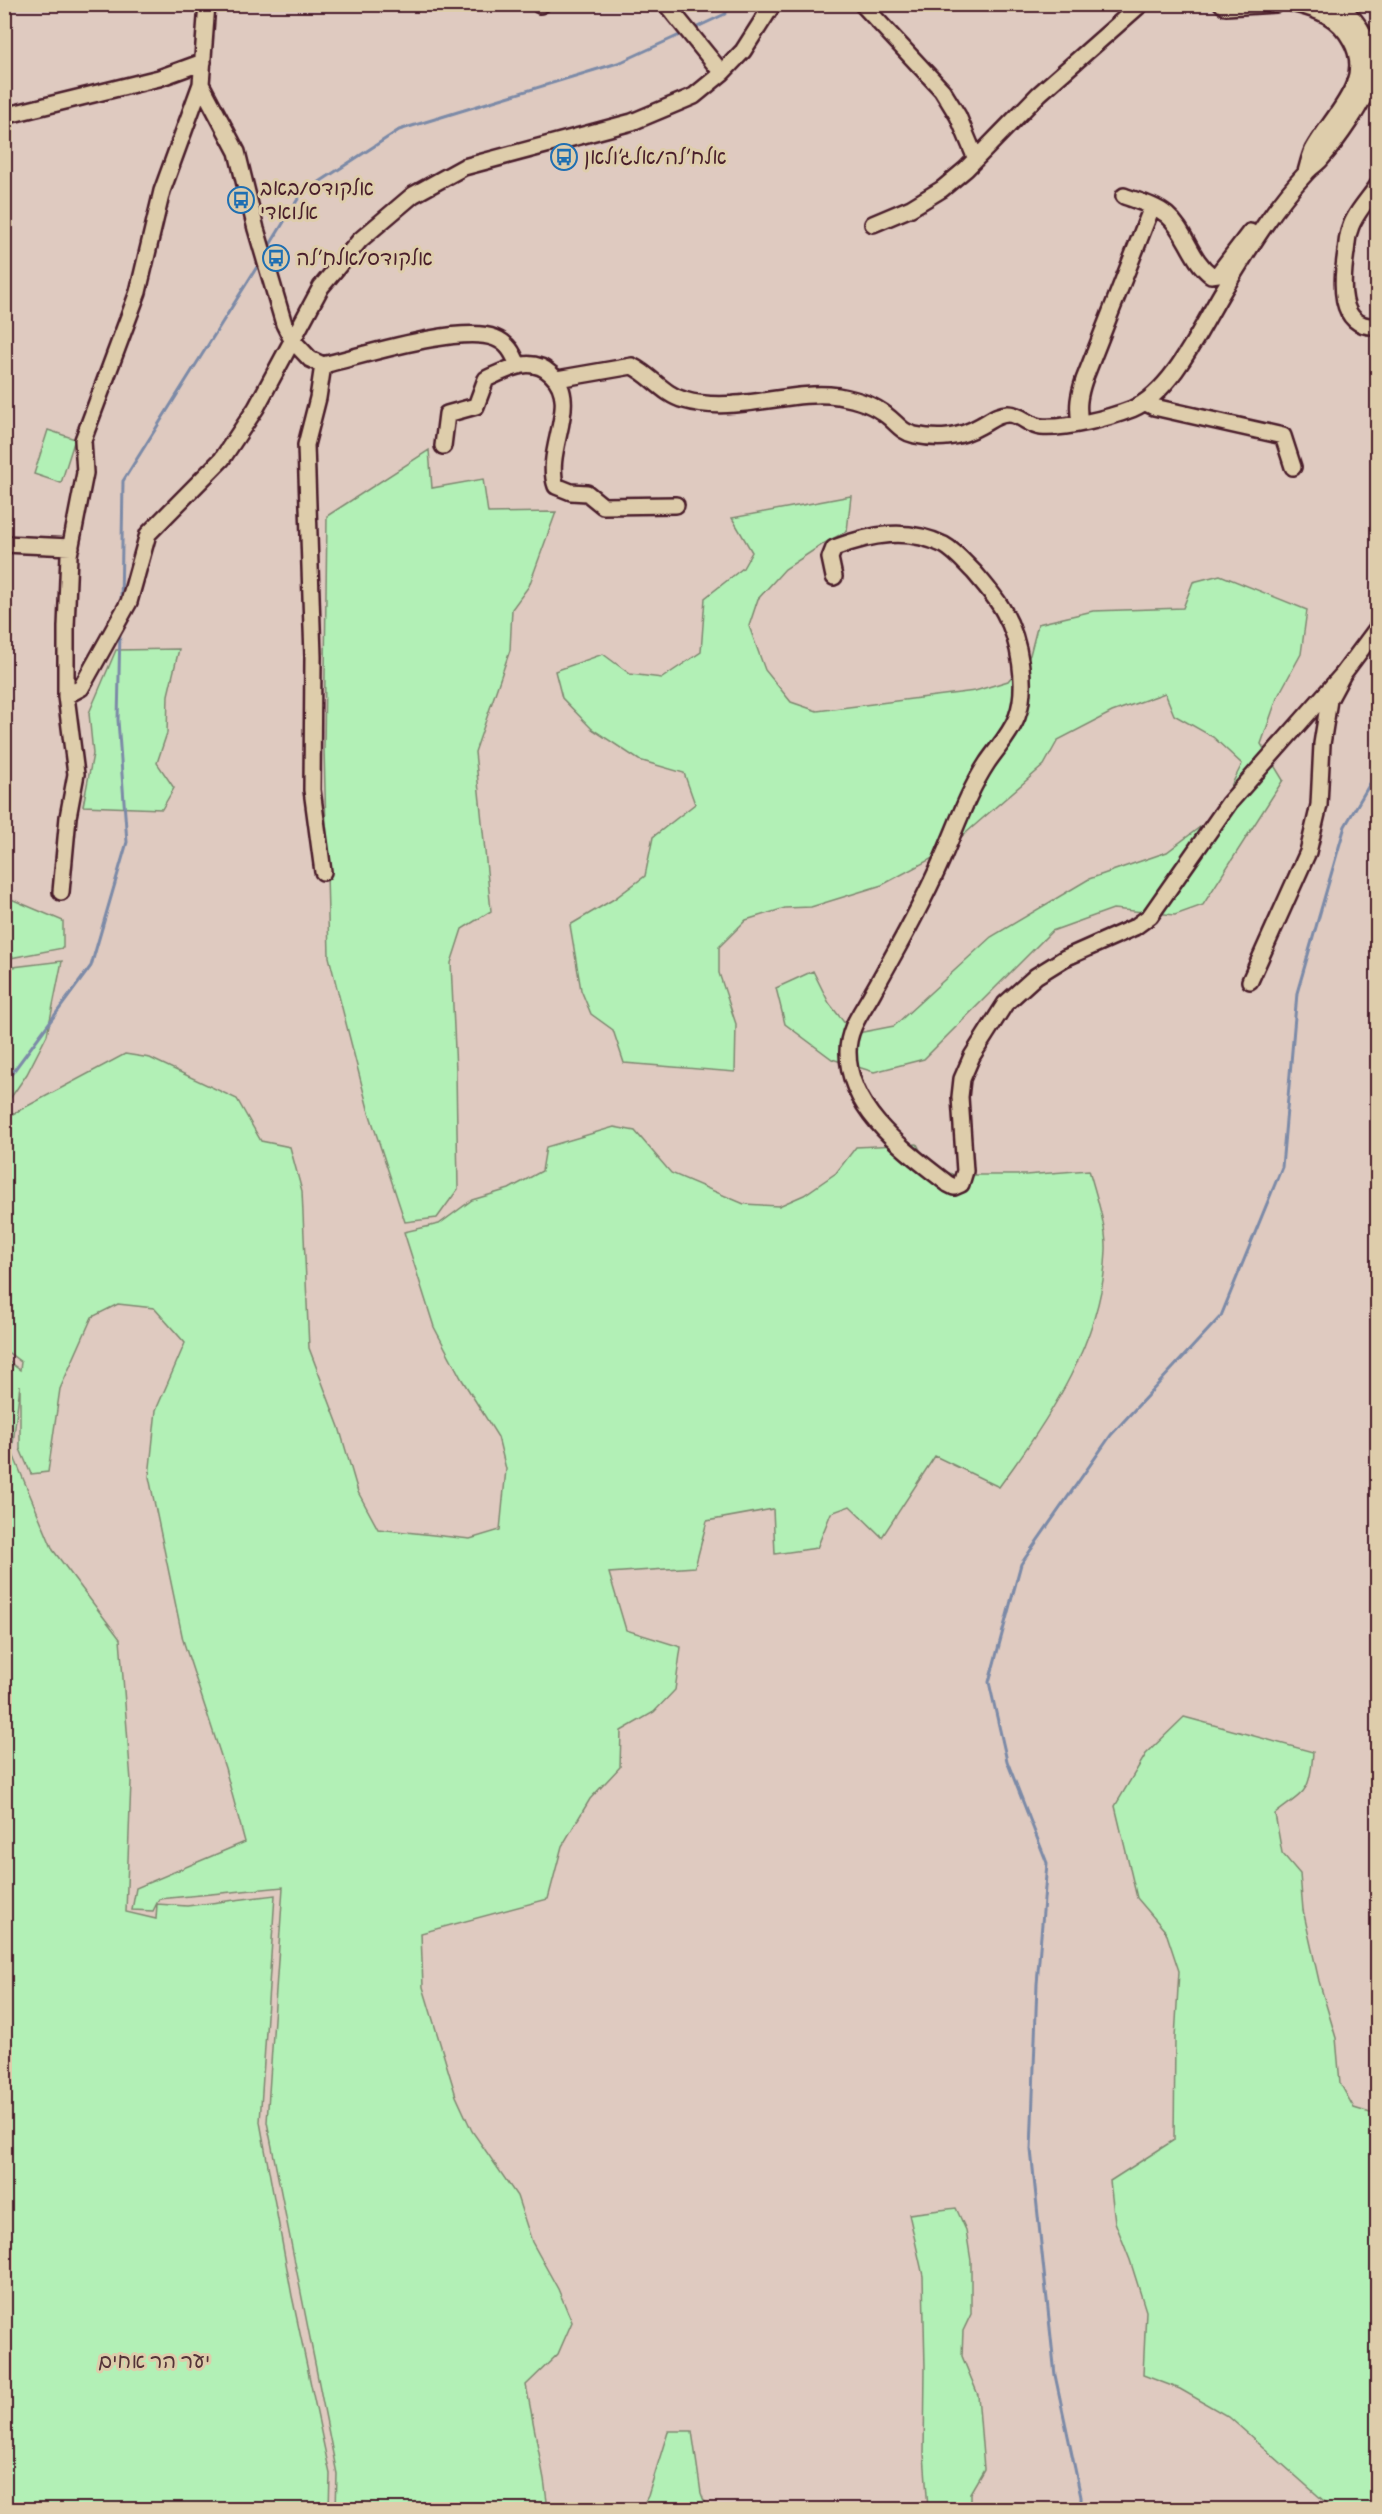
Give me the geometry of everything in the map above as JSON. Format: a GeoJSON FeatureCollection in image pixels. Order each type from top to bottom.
{"type":"FeatureCollection","features":[{"type":"Feature","properties":{"kind":"street"},"geometry":{"type":"LineString","coordinates":[[61,892],[68,817],[76,774],[66,696],[66,627],[71,547],[85,473],[83,440],[138,292],[162,191],[201,84],[207,4]]}},
{"type":"Feature","properties":{"kind":"street"},"geometry":{"type":"LineString","coordinates":[[666,4],[722,74]]}},
{"type":"Feature","properties":{"kind":"street"},"geometry":{"type":"LineString","coordinates":[[66,696],[81,688],[129,602],[148,534],[222,459],[256,408],[321,287],[360,240],[413,195],[464,167],[632,123],[694,96],[722,74],[743,51],[773,4]]}},
{"type":"Feature","properties":{"kind":"street"},"geometry":{"type":"LineString","coordinates":[[862,4],[942,90],[958,116],[976,159]]}},
{"type":"Feature","properties":{"kind":"street"},"geometry":{"type":"LineString","coordinates":[[873,224],[911,208],[942,189],[976,159],[1039,93],[1141,4]]}},
{"type":"Feature","properties":{"kind":"street"},"geometry":{"type":"LineString","coordinates":[[1222,4],[1226,7],[1276,4]]}},
{"type":"Feature","properties":{"kind":"street"},"geometry":{"type":"LineString","coordinates":[[1295,4],[1316,9],[1338,23],[1353,44],[1358,61],[1358,71],[1353,88],[1345,104],[1312,151],[1306,172]]}},
{"type":"Feature","properties":{"kind":"street"},"geometry":{"type":"LineString","coordinates":[[556,379],[632,366],[642,370],[669,393],[682,400],[702,404],[742,404],[837,396],[875,407],[899,428],[913,434],[931,437],[959,436],[996,416],[1007,414],[1025,419],[1037,427],[1080,422],[1117,414],[1144,402],[1156,393],[1184,357],[1207,323],[1226,285],[1278,210],[1306,172],[1320,160],[1364,99],[1370,81],[1371,58],[1367,40],[1360,25],[1337,4]]}},
{"type":"Feature","properties":{"kind":"street"},"geometry":{"type":"LineString","coordinates":[[4,116],[159,78],[203,62]]}},
{"type":"Feature","properties":{"kind":"street"},"geometry":{"type":"LineString","coordinates":[[201,84],[237,152],[256,229],[284,324],[292,340],[310,359],[323,365],[435,338],[468,335],[495,338],[512,350],[518,365]]}},
{"type":"Feature","properties":{"kind":"street"},"geometry":{"type":"LineString","coordinates":[[1377,185],[1350,228],[1342,281],[1343,299],[1352,317],[1372,327],[1377,326]]}},
{"type":"Feature","properties":{"kind":"street"},"geometry":{"type":"LineString","coordinates":[[1124,196],[1165,213],[1176,224],[1196,261],[1211,275],[1218,274],[1255,225],[1278,210]]}},
{"type":"Feature","properties":{"kind":"street"},"geometry":{"type":"LineString","coordinates":[[1080,422],[1077,410],[1084,380],[1152,207]]}},
{"type":"Feature","properties":{"kind":"street"},"geometry":{"type":"LineString","coordinates":[[443,446],[447,414],[476,406],[486,379],[518,365],[534,364],[544,367],[562,386],[564,402],[556,442],[553,479],[556,486],[571,492],[587,493],[603,506],[676,505]]}},
{"type":"Feature","properties":{"kind":"street"},"geometry":{"type":"LineString","coordinates":[[323,365],[318,398],[306,446],[313,657],[312,790],[323,872]]}},
{"type":"Feature","properties":{"kind":"street"},"geometry":{"type":"LineString","coordinates":[[1144,402],[1154,408],[1282,436],[1293,467]]}},
{"type":"Feature","properties":{"kind":"street"},"geometry":{"type":"LineString","coordinates":[[834,577],[830,558],[834,548],[857,539],[899,533],[928,539],[946,546],[964,561],[993,594],[1005,614],[1018,657],[1022,696],[1017,718],[987,763],[958,818],[921,904],[873,993],[857,1017],[850,1035],[848,1050],[852,1082],[867,1107],[904,1150],[948,1184],[954,1186],[961,1184],[965,1171],[960,1097],[962,1079],[972,1056],[1005,1004],[1036,976],[1065,958],[1135,927],[1150,916],[1229,803],[1343,674],[1377,627]]}},
{"type":"Feature","properties":{"kind":"street"},"geometry":{"type":"LineString","coordinates":[[4,544],[71,547]]}},
{"type":"Feature","properties":{"kind":"street"},"geometry":{"type":"LineString","coordinates":[[1250,981],[1308,852],[1319,805],[1322,744],[1329,700],[1343,674]]}},
{"type":"Feature","properties":{"kind":"green space"},"geometry":{"type":"Polygon","coordinates":[[[48,430],[75,439],[61,483],[34,474],[48,430]]]}},
{"type":"Feature","properties":{"kind":"green space"},"geometry":{"type":"Polygon","coordinates":[[[429,450],[432,488],[483,479],[488,513],[556,512],[529,586],[512,609],[510,650],[475,752],[491,911],[462,929],[451,963],[458,1189],[437,1218],[405,1222],[368,1109],[329,957],[324,748],[327,516],[429,450]]]}},
{"type":"Feature","properties":{"kind":"green space"},"geometry":{"type":"Polygon","coordinates":[[[851,496],[847,531],[785,569],[758,599],[749,626],[765,670],[791,702],[817,711],[975,691],[1008,681],[1030,655],[1038,624],[1093,611],[1183,608],[1193,582],[1220,575],[1307,610],[1301,654],[1277,698],[1261,744],[1283,780],[1203,905],[1175,915],[1113,909],[1052,931],[924,1059],[874,1072],[832,1059],[785,1024],[776,988],[813,971],[829,1003],[853,1034],[894,1026],[991,937],[1089,879],[1167,852],[1217,814],[1242,764],[1213,737],[1174,715],[1165,693],[1112,712],[1058,740],[1044,765],[944,852],[882,885],[811,907],[785,908],[746,920],[719,947],[719,973],[736,1024],[735,1072],[624,1063],[613,1030],[591,1014],[581,990],[570,925],[614,899],[645,876],[653,837],[695,804],[684,773],[639,760],[592,729],[562,698],[555,671],[603,654],[630,674],[662,678],[701,652],[705,598],[743,568],[752,552],[732,518],[851,496]]]}},
{"type":"Feature","properties":{"kind":"green space"},"geometry":{"type":"Polygon","coordinates":[[[179,649],[168,695],[167,733],[157,763],[174,788],[162,809],[83,806],[93,754],[89,713],[116,650],[179,649]]]}},
{"type":"Feature","properties":{"kind":"green space"},"geometry":{"type":"Polygon","coordinates":[[[4,896],[63,921],[63,948],[5,959],[4,896]]]}},
{"type":"Feature","properties":{"kind":"green space"},"geometry":{"type":"Polygon","coordinates":[[[62,961],[47,1035],[27,1074],[5,1106],[5,968],[62,961]]]}},
{"type":"Feature","properties":{"kind":"green space","name":"יער הר אחים"},"geometry":{"type":"Polygon","coordinates":[[[125,1054],[150,1058],[237,1099],[261,1141],[290,1147],[302,1191],[309,1348],[339,1427],[358,1492],[378,1529],[470,1539],[500,1530],[506,1469],[498,1437],[461,1378],[434,1327],[404,1232],[439,1224],[472,1200],[509,1189],[542,1171],[546,1147],[614,1127],[635,1131],[671,1173],[744,1204],[779,1206],[804,1195],[836,1173],[856,1147],[917,1144],[927,1164],[954,1175],[1025,1175],[1089,1170],[1106,1241],[1103,1283],[1095,1315],[1084,1346],[1054,1405],[999,1487],[935,1456],[882,1537],[850,1506],[831,1513],[817,1548],[775,1554],[773,1509],[707,1521],[695,1567],[609,1573],[626,1630],[681,1647],[675,1690],[654,1712],[621,1731],[620,1767],[590,1799],[562,1846],[548,1899],[421,1933],[423,1987],[456,2096],[472,2131],[517,2196],[532,2242],[558,2289],[572,2322],[558,2354],[526,2385],[548,2509],[336,2509],[337,2474],[267,2122],[283,1887],[159,1899],[153,1911],[132,1910],[136,1888],[245,1842],[225,1768],[183,1640],[149,1477],[156,1410],[185,1343],[154,1308],[118,1304],[92,1317],[60,1389],[48,1472],[31,1474],[20,1449],[20,1385],[12,1452],[53,1550],[120,1639],[131,1781],[126,1912],[156,1919],[157,1904],[187,1906],[275,1895],[260,2122],[292,2296],[330,2474],[329,2509],[5,2509],[5,1359],[20,1370],[21,1362],[5,1350],[5,1118],[125,1054]]]}},
{"type":"Feature","properties":{"kind":"green space"},"geometry":{"type":"Polygon","coordinates":[[[1184,1717],[1313,1752],[1308,1783],[1300,1795],[1275,1814],[1282,1853],[1300,1874],[1303,1910],[1319,1981],[1336,2038],[1340,2083],[1354,2108],[1377,2115],[1377,2509],[1333,2509],[1229,2417],[1180,2389],[1143,2375],[1146,2311],[1115,2222],[1110,2181],[1174,2140],[1175,2038],[1179,1971],[1166,1932],[1137,1898],[1115,1806],[1146,1754],[1184,1717]]]}},
{"type":"Feature","properties":{"kind":"green space"},"geometry":{"type":"Polygon","coordinates":[[[956,2208],[966,2230],[971,2261],[971,2314],[963,2331],[962,2356],[978,2395],[984,2469],[970,2493],[970,2509],[928,2509],[924,2454],[923,2276],[909,2214],[956,2208]]]}},
{"type":"Feature","properties":{"kind":"green space"},"geometry":{"type":"Polygon","coordinates":[[[668,2431],[692,2431],[701,2493],[707,2509],[641,2509],[648,2496],[668,2431]]]}},
{"type":"Feature","properties":{"kind":"waterway"},"geometry":{"type":"LineString","coordinates":[[693,29],[725,14],[732,4]]}},
{"type":"Feature","properties":{"kind":"waterway"},"geometry":{"type":"LineString","coordinates":[[268,248],[301,194],[399,130],[621,62],[684,33]]}},
{"type":"Feature","properties":{"kind":"waterway"},"geometry":{"type":"LineString","coordinates":[[121,606],[123,481],[260,262]]}},
{"type":"Feature","properties":{"kind":"waterway"},"geometry":{"type":"LineString","coordinates":[[4,1084],[91,966],[127,842],[118,720],[120,630]]}},
{"type":"Feature","properties":{"kind":"waterway"},"geometry":{"type":"LineString","coordinates":[[1081,2510],[1081,2497],[1055,2375],[1031,2150],[1037,1984],[1047,1863],[1007,1761],[989,1682],[1021,1564],[1111,1435],[1221,1316],[1282,1167],[1297,993],[1345,826],[1378,770]]}},
{"type":"Feature","properties":{"kind":"place","name":"אלח׳לה/אלג׳ולאן"},"geometry":{"type":"Point","coordinates":[564,157]}},
{"type":"Feature","properties":{"kind":"place","name":"אלקודס/באב אלואדי"},"geometry":{"type":"Point","coordinates":[241,200]}},
{"type":"Feature","properties":{"kind":"place","name":"אלקודס/אלח׳לה"},"geometry":{"type":"Point","coordinates":[276,258]}}]}
